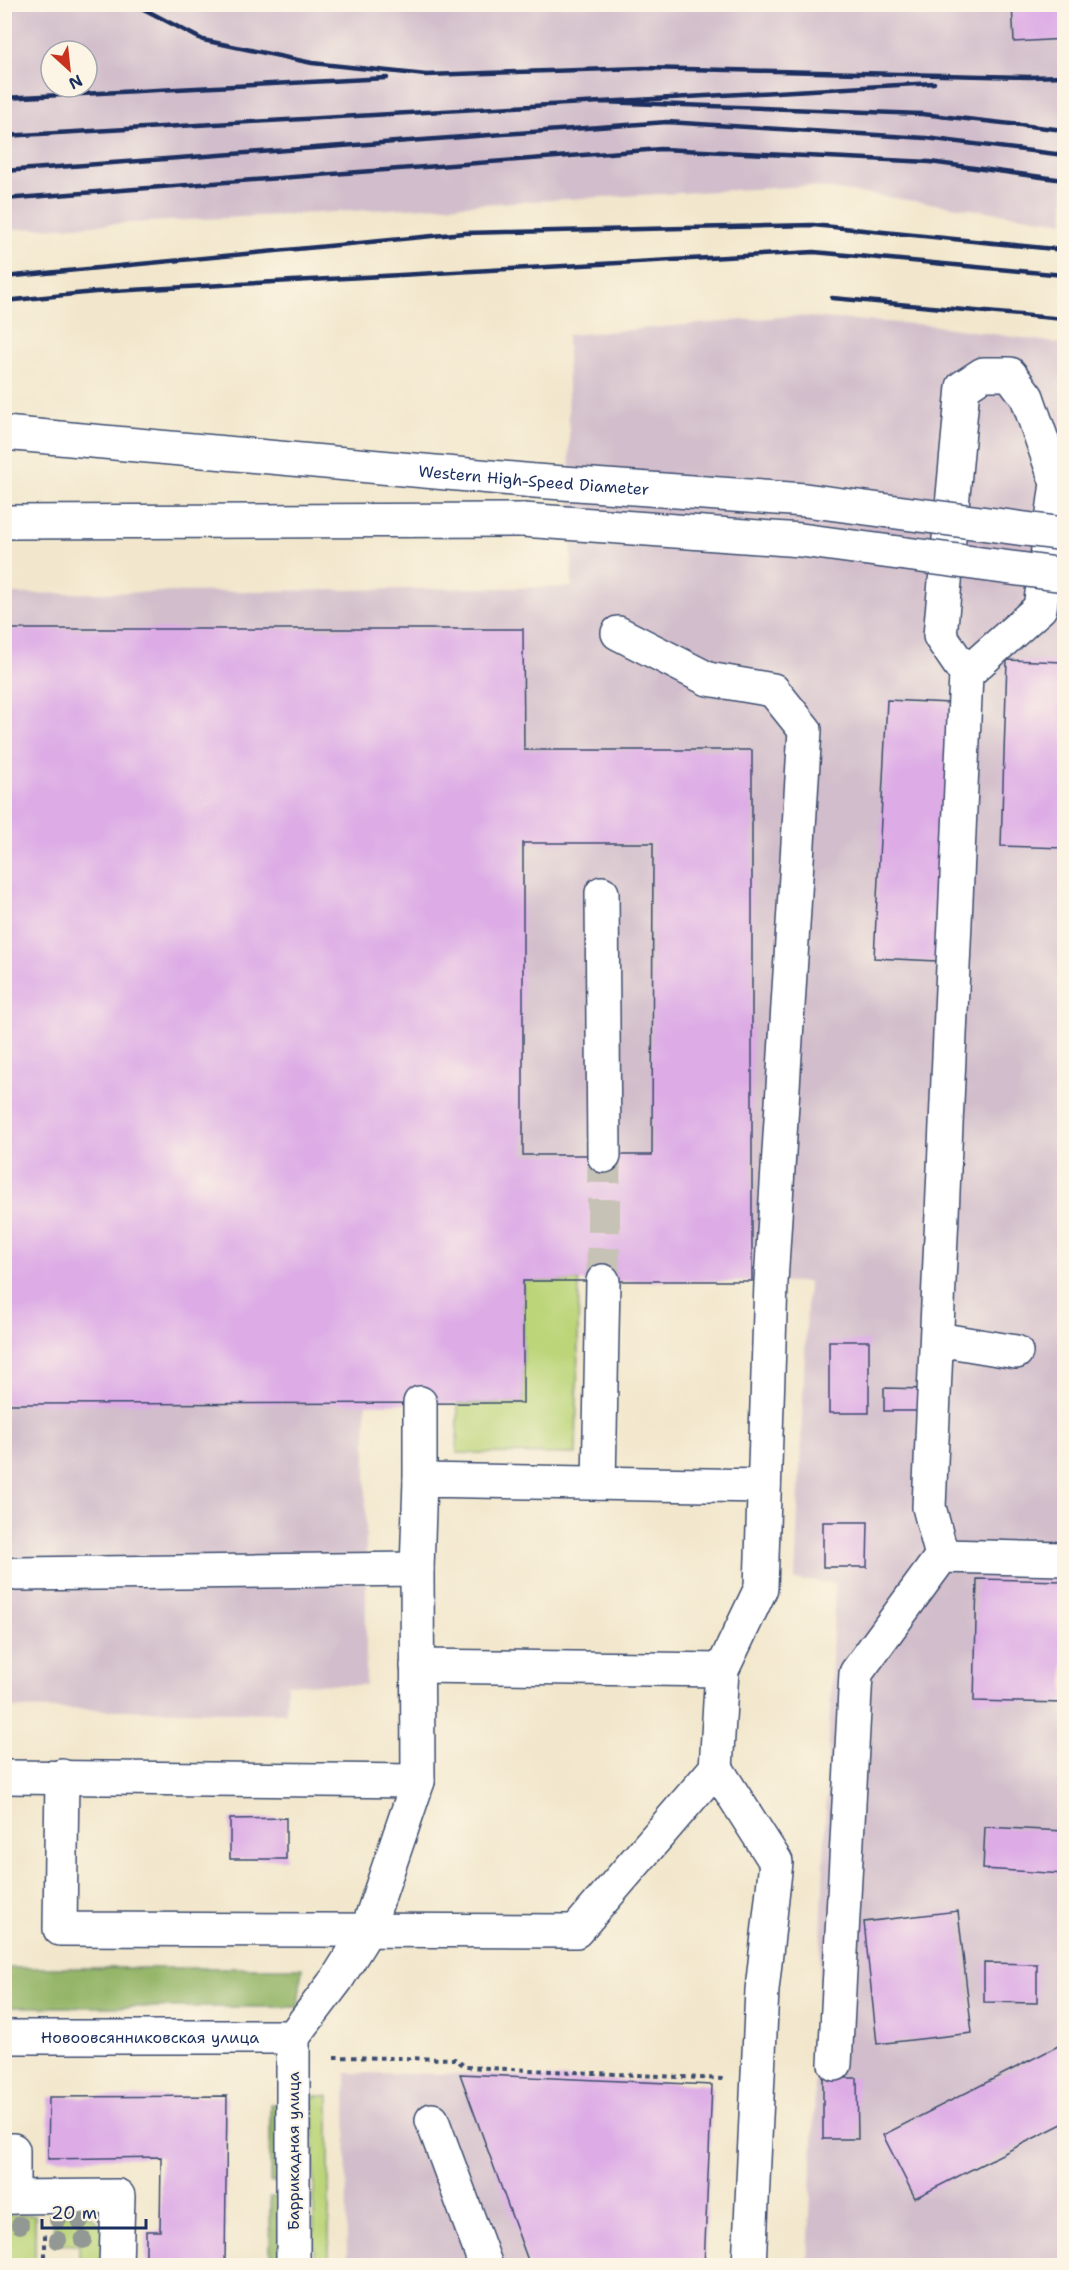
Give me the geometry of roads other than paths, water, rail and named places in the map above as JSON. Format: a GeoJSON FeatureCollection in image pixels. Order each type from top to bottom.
{"type":"FeatureCollection","features":[{"type":"Feature","properties":{"kind":"main road"},"geometry":{"type":"LineString","coordinates":[[942,1556],[929,1507],[966,674],[940,636],[963,387],[982,374],[1010,374],[1027,397],[1058,483],[1040,608],[966,674]]}},
{"type":"Feature","properties":{"kind":"main road","name":"Western High-Speed Diameter"},"geometry":{"type":"LineString","coordinates":[[4,433],[535,481],[805,500],[1065,534]]}},
{"type":"Feature","properties":{"kind":"main road"},"geometry":{"type":"LineString","coordinates":[[4,522],[523,520],[801,540],[1065,575]]}},
{"type":"Feature","properties":{"kind":"main road"},"geometry":{"type":"LineString","coordinates":[[618,633],[708,679],[772,690],[805,730],[771,1282],[762,1588],[722,1670],[716,1768],[776,1862],[762,1990],[749,2265]]}},
{"type":"Feature","properties":{"kind":"main road"},"geometry":{"type":"LineString","coordinates":[[602,893],[604,1156]]}},
{"type":"Feature","properties":{"kind":"main road"},"geometry":{"type":"LineString","coordinates":[[599,1483],[603,1281]]}},
{"type":"Feature","properties":{"kind":"main road"},"geometry":{"type":"LineString","coordinates":[[937,1339],[1016,1352]]}},
{"type":"Feature","properties":{"kind":"main road"},"geometry":{"type":"LineString","coordinates":[[293,2037],[337,1979],[367,1930],[418,1781],[417,1569],[420,1403]]}},
{"type":"Feature","properties":{"kind":"main road"},"geometry":{"type":"LineString","coordinates":[[420,1480],[764,1486]]}},
{"type":"Feature","properties":{"kind":"main road"},"geometry":{"type":"LineString","coordinates":[[942,1556],[1065,1560]]}},
{"type":"Feature","properties":{"kind":"main road"},"geometry":{"type":"LineString","coordinates":[[835,2064],[856,1673],[942,1556]]}},
{"type":"Feature","properties":{"kind":"main road"},"geometry":{"type":"LineString","coordinates":[[17,1574],[417,1569]]}},
{"type":"Feature","properties":{"kind":"main road"},"geometry":{"type":"LineString","coordinates":[[417,1666],[722,1670]]}},
{"type":"Feature","properties":{"kind":"main road"},"geometry":{"type":"LineString","coordinates":[[62,1776],[60,1929],[576,1931],[716,1768]]}},
{"type":"Feature","properties":{"kind":"main road"},"geometry":{"type":"LineString","coordinates":[[4,1777],[418,1781]]}},
{"type":"Feature","properties":{"kind":"main road","name":"Новоовсянниковская улица"},"geometry":{"type":"LineString","coordinates":[[4,2037],[293,2037]]}},
{"type":"Feature","properties":{"kind":"main road","name":"Баррикадная улица"},"geometry":{"type":"LineString","coordinates":[[293,2037],[293,2265]]}},
{"type":"Feature","properties":{"kind":"main road"},"geometry":{"type":"LineString","coordinates":[[432,2120],[486,2265]]}},
{"type":"Feature","properties":{"kind":"main road"},"geometry":{"type":"LineString","coordinates":[[4,2150],[13,2150],[9,2197],[118,2196],[116,2265]]}},
{"type":"Feature","properties":{"kind":"tunnel"},"geometry":{"type":"LineString","coordinates":[[603,1281],[604,1156]]}},
{"type":"Feature","properties":{"kind":"railway"},"geometry":{"type":"LineString","coordinates":[[134,4],[203,40],[312,63],[426,75],[643,68],[1064,76]]}},
{"type":"Feature","properties":{"kind":"railway"},"geometry":{"type":"LineString","coordinates":[[4,98],[387,78]]}},
{"type":"Feature","properties":{"kind":"railway"},"geometry":{"type":"LineString","coordinates":[[934,83],[601,102],[922,114],[1064,130]]}},
{"type":"Feature","properties":{"kind":"railway"},"geometry":{"type":"LineString","coordinates":[[4,136],[601,102]]}},
{"type":"Feature","properties":{"kind":"railway"},"geometry":{"type":"LineString","coordinates":[[4,171],[667,122],[926,138],[1064,155]]}},
{"type":"Feature","properties":{"kind":"railway"},"geometry":{"type":"LineString","coordinates":[[4,199],[661,149],[930,162],[1064,180]]}},
{"type":"Feature","properties":{"kind":"railway"},"geometry":{"type":"LineString","coordinates":[[4,277],[464,233],[813,225],[1064,250]]}},
{"type":"Feature","properties":{"kind":"railway"},"geometry":{"type":"LineString","coordinates":[[4,301],[95,292],[814,252],[1064,275]]}},
{"type":"Feature","properties":{"kind":"railway"},"geometry":{"type":"LineString","coordinates":[[832,298],[1064,319]]}}]}
